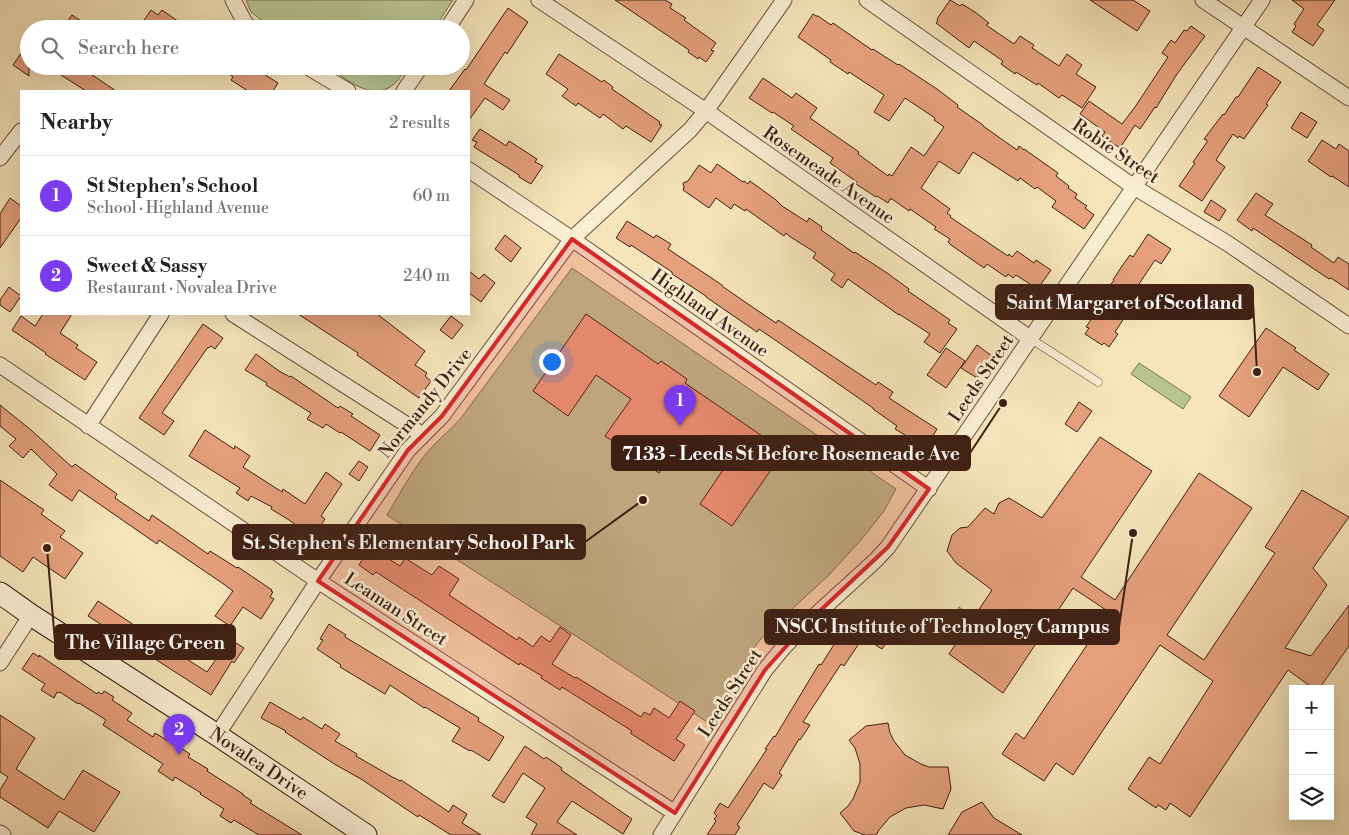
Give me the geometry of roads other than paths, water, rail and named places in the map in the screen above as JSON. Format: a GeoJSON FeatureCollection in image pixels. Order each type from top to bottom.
{"type":"FeatureCollection","features":[{"type":"Feature","properties":{"kind":"street"},"geometry":{"type":"LineString","coordinates":[[233,0],[243,20]]}},
{"type":"Feature","properties":{"kind":"street"},"geometry":{"type":"LineString","coordinates":[[453,20],[466,0]]}},
{"type":"Feature","properties":{"kind":"street","name":"Rosemeade Avenue"},"geometry":{"type":"LineString","coordinates":[[539,0],[706,111],[1031,339]]}},
{"type":"Feature","properties":{"kind":"street","name":"Normandy Drive"},"geometry":{"type":"LineString","coordinates":[[217,735],[318,581],[408,450],[442,416],[572,239],[690,130],[706,111],[784,0]]}},
{"type":"Feature","properties":{"kind":"street","name":"Robie Street"},"geometry":{"type":"LineString","coordinates":[[867,0],[1134,187],[1227,243],[1349,326]]}},
{"type":"Feature","properties":{"kind":"street"},"geometry":{"type":"LineString","coordinates":[[1203,0],[1349,98]]}},
{"type":"Feature","properties":{"kind":"street","name":"Leeds Street"},"geometry":{"type":"LineString","coordinates":[[662,835],[765,670],[795,635],[888,547],[1262,0]]}},
{"type":"Feature","properties":{"kind":"street"},"geometry":{"type":"LineString","coordinates":[[321,75],[346,90]]}},
{"type":"Feature","properties":{"kind":"street"},"geometry":{"type":"LineString","coordinates":[[405,90],[415,75]]}},
{"type":"Feature","properties":{"kind":"street"},"geometry":{"type":"LineString","coordinates":[[0,158],[20,132]]}},
{"type":"Feature","properties":{"kind":"street","name":"Highland Avenue"},"geometry":{"type":"LineString","coordinates":[[470,171],[572,239],[929,489]]}},
{"type":"Feature","properties":{"kind":"street"},"geometry":{"type":"LineString","coordinates":[[88,426],[160,315]]}},
{"type":"Feature","properties":{"kind":"street"},"geometry":{"type":"LineString","coordinates":[[235,315],[423,435]]}},
{"type":"Feature","properties":{"kind":"street","name":"Leaman Street"},"geometry":{"type":"LineString","coordinates":[[0,365],[318,581],[675,813]]}},
{"type":"Feature","properties":{"kind":"street","name":"Novalea Drive"},"geometry":{"type":"LineString","coordinates":[[0,593],[366,835]]}},
{"type":"Feature","properties":{"kind":"street"},"geometry":{"type":"LineString","coordinates":[[0,663],[31,615]]}},
{"type":"Feature","properties":{"kind":"lane","name":"Rosemeade Avenue"},"geometry":{"type":"LineString","coordinates":[[1031,339],[1098,382]]}},
{"type":"Feature","properties":{"kind":"place","name":"Saint Margaret of Scotland"},"geometry":{"type":"Point","coordinates":[1257,372]}},
{"type":"Feature","properties":{"kind":"place","name":"7133 - Leeds St Before Rosemeade Ave"},"geometry":{"type":"Point","coordinates":[1003,403]}},
{"type":"Feature","properties":{"kind":"place","name":"St Stephen's School"},"geometry":{"type":"Point","coordinates":[680,426]}},
{"type":"Feature","properties":{"kind":"place","name":"St. Stephen's Elementary School Park"},"geometry":{"type":"Point","coordinates":[643,500]}},
{"type":"Feature","properties":{"kind":"place","name":"NSCC Institute of Technology Campus"},"geometry":{"type":"Point","coordinates":[1133,533]}},
{"type":"Feature","properties":{"kind":"place","name":"The Village Green"},"geometry":{"type":"Point","coordinates":[47,548]}},
{"type":"Feature","properties":{"kind":"place","name":"Sweet & Sassy"},"geometry":{"type":"Point","coordinates":[179,755]}}]}
